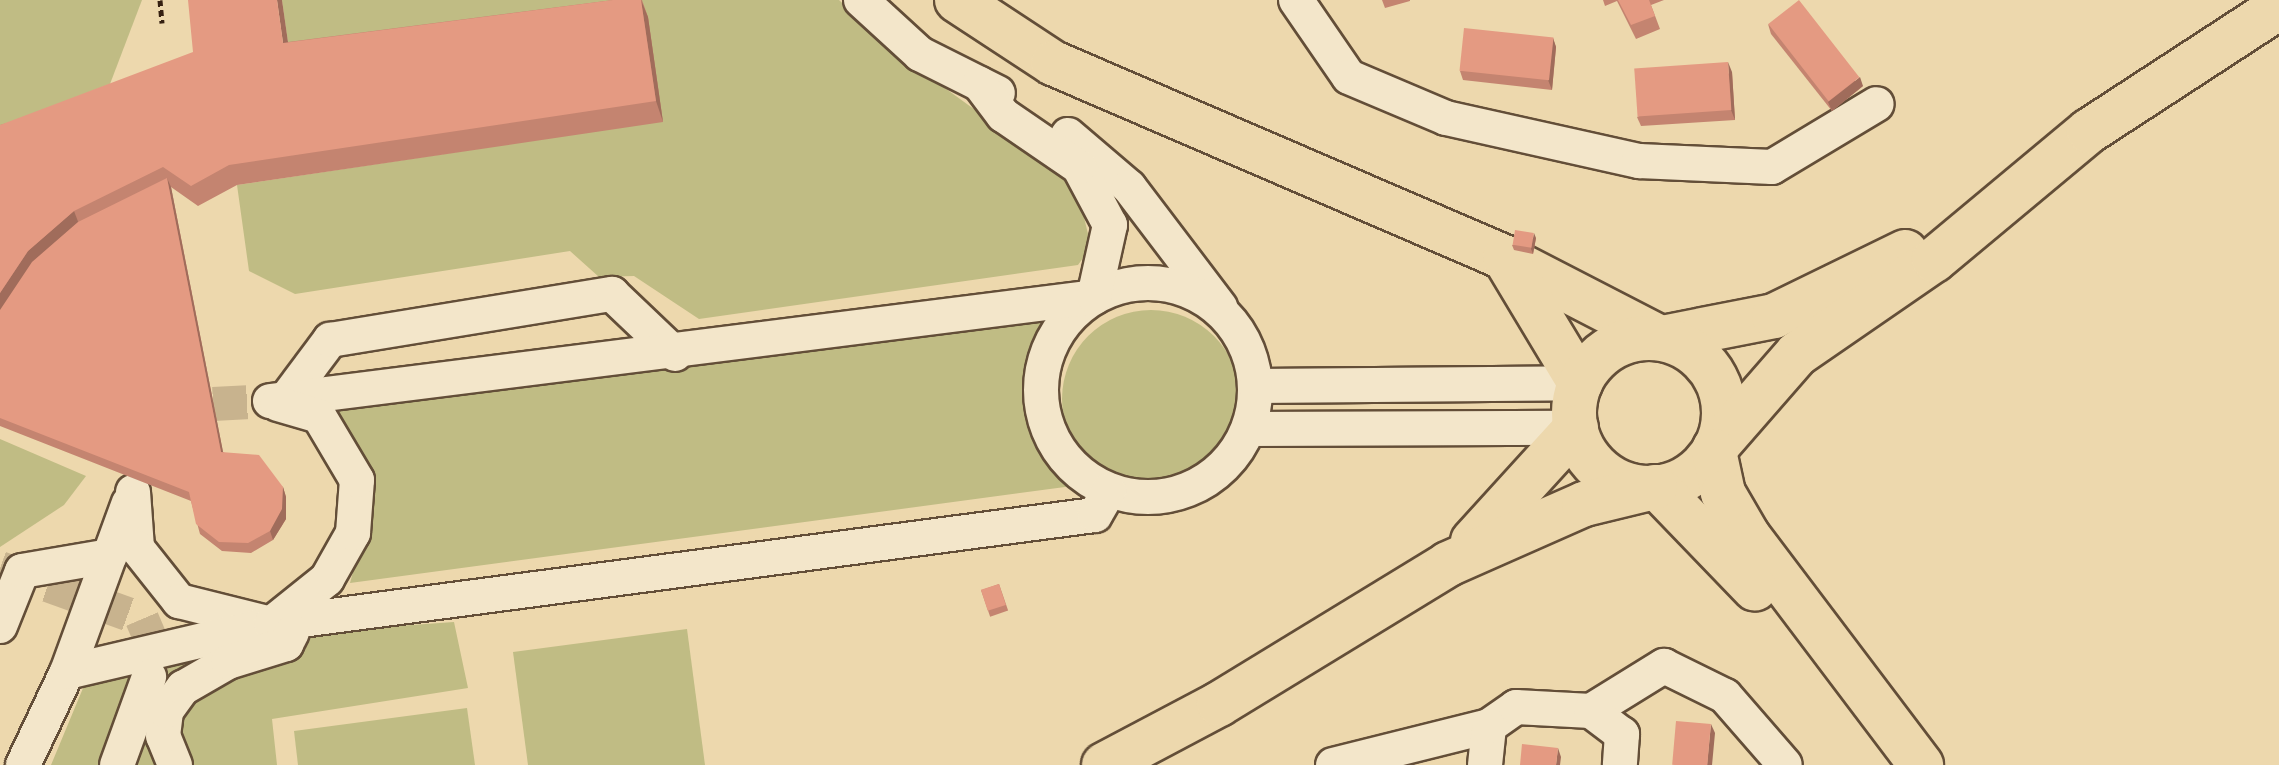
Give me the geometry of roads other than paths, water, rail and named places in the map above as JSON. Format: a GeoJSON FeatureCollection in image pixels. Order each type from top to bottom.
{"type":"FeatureCollection","features":[{"type":"Feature","properties":{"kind":"main road"},"geometry":{"type":"LineString","coordinates":[[957,0],[1067,70],[1505,258],[1704,361],[1718,381],[1724,404],[1715,450],[1723,493],[1748,536],[1921,765]]}},
{"type":"Feature","properties":{"kind":"main road"},"geometry":{"type":"LineString","coordinates":[[1104,765],[1219,704],[1448,564],[1584,504],[1679,482],[1715,450],[1797,354],[1934,260],[1976,218],[2089,131],[2279,7]]}},
{"type":"Feature","properties":{"kind":"main road"},"geometry":{"type":"LineString","coordinates":[[1580,383],[1614,347],[1774,316],[1976,218]]}},
{"type":"Feature","properties":{"kind":"main road"},"geometry":{"type":"LineString","coordinates":[[1505,258],[1580,383],[1576,428],[1583,448],[1613,479],[1656,487],[1791,632],[1885,765]]}},
{"type":"Feature","properties":{"kind":"main road"},"geometry":{"type":"LineString","coordinates":[[1448,564],[1516,501],[1576,428]]}},
{"type":"Feature","properties":{"kind":"street"},"geometry":{"type":"LineString","coordinates":[[861,0],[920,54],[980,84],[1026,107],[1129,187],[1243,339],[1256,386],[1249,429],[1215,473],[1176,495],[1109,491],[1056,448],[1042,404],[1049,348],[1094,297],[1110,225],[1079,167],[1003,115],[980,84]]}},
{"type":"Feature","properties":{"kind":"street"},"geometry":{"type":"LineString","coordinates":[[1296,0],[1349,77],[1446,118],[1639,161],[1772,167],[1877,104]]}},
{"type":"Feature","properties":{"kind":"street"},"geometry":{"type":"LineString","coordinates":[[278,400],[675,354],[1094,297],[1128,284],[1165,284],[1199,296],[1228,319]]}},
{"type":"Feature","properties":{"kind":"street"},"geometry":{"type":"LineString","coordinates":[[278,400],[330,340],[612,294],[675,354]]}},
{"type":"Feature","properties":{"kind":"street"},"geometry":{"type":"LineString","coordinates":[[1256,386],[1580,383]]}},
{"type":"Feature","properties":{"kind":"street"},"geometry":{"type":"LineString","coordinates":[[175,765],[164,724],[183,688],[228,662],[286,644],[284,623],[327,579],[353,533],[357,480],[319,416],[278,400]]}},
{"type":"Feature","properties":{"kind":"street"},"geometry":{"type":"LineString","coordinates":[[1249,429],[1576,428]]}},
{"type":"Feature","properties":{"kind":"street"},"geometry":{"type":"LineString","coordinates":[[67,672],[284,623],[1095,515],[1109,491]]}},
{"type":"Feature","properties":{"kind":"street"},"geometry":{"type":"LineString","coordinates":[[23,765],[67,672],[133,492],[137,548],[179,601],[284,623]]}},
{"type":"Feature","properties":{"kind":"street"},"geometry":{"type":"LineString","coordinates":[[0,626],[22,571],[110,556]]}},
{"type":"Feature","properties":{"kind":"street"},"geometry":{"type":"LineString","coordinates":[[1591,711],[1664,666],[1725,696],[1785,765]]}},
{"type":"Feature","properties":{"kind":"street"},"geometry":{"type":"LineString","coordinates":[[117,765],[149,677]]}},
{"type":"Feature","properties":{"kind":"street"},"geometry":{"type":"LineString","coordinates":[[1333,765],[1489,726],[1516,707],[1591,711],[1622,734],[1620,765]]}},
{"type":"Feature","properties":{"kind":"street"},"geometry":{"type":"LineString","coordinates":[[1485,765],[1489,726]]}},
{"type":"Feature","properties":{"kind":"tunnel"},"geometry":{"type":"LineString","coordinates":[[174,428],[213,404],[270,401]]}},
{"type":"Feature","properties":{"kind":"tunnel"},"geometry":{"type":"LineString","coordinates":[[0,568],[142,619],[154,647],[149,677]]}}]}
